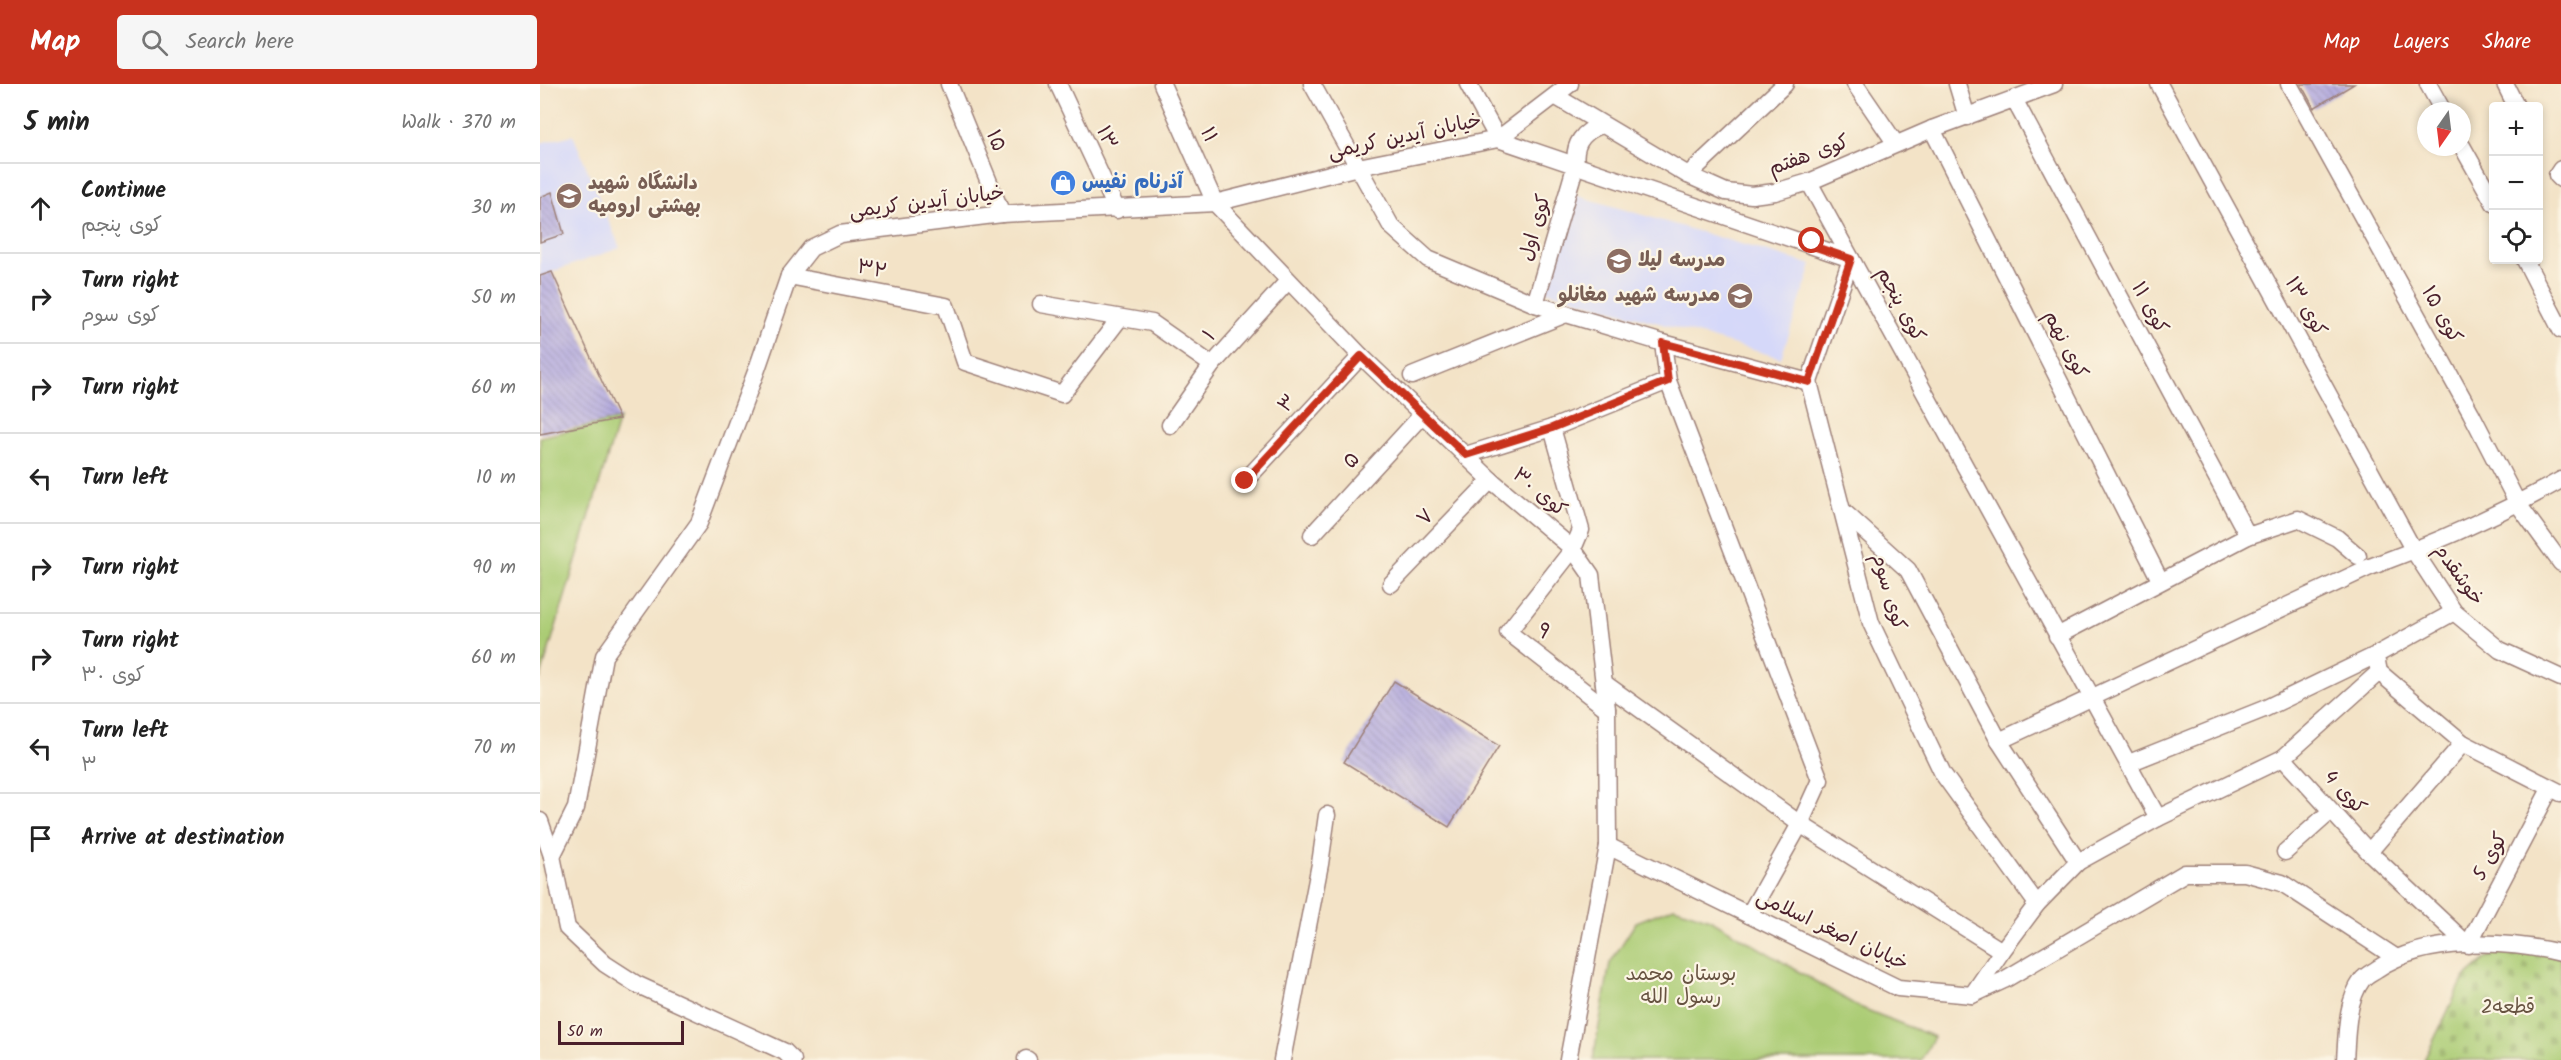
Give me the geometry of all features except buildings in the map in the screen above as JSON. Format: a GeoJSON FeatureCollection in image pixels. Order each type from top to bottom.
{"type":"FeatureCollection","features":[{"type":"Feature","properties":{"kind":"street","name":"۱۵"},"geometry":{"type":"LineString","coordinates":[[949,84],[1002,214]]}},
{"type":"Feature","properties":{"kind":"street","name":"۱۳"},"geometry":{"type":"LineString","coordinates":[[1058,84],[1117,210]]}},
{"type":"Feature","properties":{"kind":"street","name":"۱۱"},"geometry":{"type":"LineString","coordinates":[[1162,84],[1215,203]]}},
{"type":"Feature","properties":{"kind":"street"},"geometry":{"type":"LineString","coordinates":[[1312,84],[1391,225],[1428,259],[1535,304],[1663,343],[1809,382],[1851,259],[1809,182]]}},
{"type":"Feature","properties":{"kind":"street"},"geometry":{"type":"LineString","coordinates":[[1468,84],[1498,139],[1570,84]]}},
{"type":"Feature","properties":{"kind":"street"},"geometry":{"type":"LineString","coordinates":[[1688,175],[1785,84]]}},
{"type":"Feature","properties":{"kind":"street"},"geometry":{"type":"LineString","coordinates":[[1855,84],[1896,144]]}},
{"type":"Feature","properties":{"kind":"street"},"geometry":{"type":"LineString","coordinates":[[1957,84],[1967,117]]}},
{"type":"Feature","properties":{"kind":"street","name":"کوی ۱۳"},"geometry":{"type":"LineString","coordinates":[[2159,84],[2415,551]]}},
{"type":"Feature","properties":{"kind":"street","name":"کوی ۱۵"},"geometry":{"type":"LineString","coordinates":[[2289,84],[2471,413],[2518,504],[2561,563]]}},
{"type":"Feature","properties":{"kind":"street"},"geometry":{"type":"LineString","coordinates":[[2428,84],[2438,102]]}},
{"type":"Feature","properties":{"kind":"street"},"geometry":{"type":"LineString","coordinates":[[2505,84],[2514,102]]}},
{"type":"Feature","properties":{"kind":"street","name":"کوی هفتم"},"geometry":{"type":"LineString","coordinates":[[1555,96],[1688,175],[1726,192],[1752,195],[1775,192],[1809,182],[1932,129],[2044,86]]}},
{"type":"Feature","properties":{"kind":"street","name":"کوی ۱۱"},"geometry":{"type":"LineString","coordinates":[[2014,99],[2248,536]]}},
{"type":"Feature","properties":{"kind":"street","name":"کوی اول"},"geometry":{"type":"LineString","coordinates":[[1535,304],[1576,164],[1576,147],[1580,139],[1593,127],[1602,125]]}},
{"type":"Feature","properties":{"kind":"street","name":"کوی نهم"},"geometry":{"type":"LineString","coordinates":[[1932,129],[2160,580]]}},
{"type":"Feature","properties":{"kind":"street","name":"خیابان آیدین کریمی"},"geometry":{"type":"LineString","coordinates":[[552,856],[576,808],[604,656],[699,523],[789,276],[811,248],[840,234],[1002,214],[1117,210],[1215,203],[1358,167],[1498,139]]}},
{"type":"Feature","properties":{"kind":"street","name":"کوی پنجم"},"geometry":{"type":"LineString","coordinates":[[1498,139],[1851,259],[2157,818]]}},
{"type":"Feature","properties":{"kind":"street"},"geometry":{"type":"LineString","coordinates":[[2467,156],[2489,196]]}},
{"type":"Feature","properties":{"kind":"street"},"geometry":{"type":"LineString","coordinates":[[2561,169],[2557,175],[2561,179]]}},
{"type":"Feature","properties":{"kind":"street","name":"کوی ۳۰"},"geometry":{"type":"LineString","coordinates":[[1215,203],[1361,356],[1491,480],[1573,549],[1591,575],[1607,709],[1608,846]]}},
{"type":"Feature","properties":{"kind":"street"},"geometry":{"type":"LineString","coordinates":[[1801,242],[1812,241],[1820,233],[1825,223],[1824,211]]}},
{"type":"Feature","properties":{"kind":"street"},"geometry":{"type":"LineString","coordinates":[[2527,264],[2561,330]]}},
{"type":"Feature","properties":{"kind":"street","name":"۳۲"},"geometry":{"type":"LineString","coordinates":[[789,276],[946,306],[965,362],[1062,394],[1120,318]]}},
{"type":"Feature","properties":{"kind":"street","name":"۱"},"geometry":{"type":"LineString","coordinates":[[1170,425],[1212,365],[1288,281]]}},
{"type":"Feature","properties":{"kind":"street"},"geometry":{"type":"LineString","coordinates":[[1041,304],[1152,323],[1212,365]]}},
{"type":"Feature","properties":{"kind":"street"},"geometry":{"type":"LineString","coordinates":[[1412,376],[1566,314]]}},
{"type":"Feature","properties":{"kind":"street"},"geometry":{"type":"LineString","coordinates":[[1663,343],[1668,381],[1820,780],[1800,824],[1749,915]]}},
{"type":"Feature","properties":{"kind":"street","name":"۳"},"geometry":{"type":"LineString","coordinates":[[1245,481],[1361,356]]}},
{"type":"Feature","properties":{"kind":"street"},"geometry":{"type":"LineString","coordinates":[[1466,455],[1552,428],[1668,381]]}},
{"type":"Feature","properties":{"kind":"street","name":"کوی سوم"},"geometry":{"type":"LineString","coordinates":[[1809,382],[1845,512],[1871,623],[1943,774],[2037,904]]}},
{"type":"Feature","properties":{"kind":"street","name":"۵"},"geometry":{"type":"LineString","coordinates":[[1312,535],[1422,415]]}},
{"type":"Feature","properties":{"kind":"street"},"geometry":{"type":"LineString","coordinates":[[1552,428],[1581,530],[1573,549]]}},
{"type":"Feature","properties":{"kind":"street","name":"۷"},"geometry":{"type":"LineString","coordinates":[[1390,584],[1491,480]]}},
{"type":"Feature","properties":{"kind":"street"},"geometry":{"type":"LineString","coordinates":[[1999,741],[2370,567],[2415,551],[2518,504],[2561,480]]}},
{"type":"Feature","properties":{"kind":"street"},"geometry":{"type":"LineString","coordinates":[[1845,512],[1908,570],[1999,741],[2078,862]]}},
{"type":"Feature","properties":{"kind":"street"},"geometry":{"type":"LineString","coordinates":[[2057,636],[2160,580],[2248,536],[2298,519],[2337,537],[2358,556]]}},
{"type":"Feature","properties":{"kind":"street","name":"۹"},"geometry":{"type":"LineString","coordinates":[[1573,549],[1508,632],[1607,709]]}},
{"type":"Feature","properties":{"kind":"street","name":"خوشقدم"},"geometry":{"type":"LineString","coordinates":[[2415,551],[2454,612],[2500,650],[2561,678]]}},
{"type":"Feature","properties":{"kind":"street"},"geometry":{"type":"LineString","coordinates":[[2128,764],[2264,709],[2376,655],[2454,612]]}},
{"type":"Feature","properties":{"kind":"street"},"geometry":{"type":"LineString","coordinates":[[2376,655],[2379,672],[2463,743],[2556,791]]}},
{"type":"Feature","properties":{"kind":"street"},"geometry":{"type":"LineString","coordinates":[[1972,995],[2037,904],[2078,862],[2157,818],[2283,758],[2379,672]]}},
{"type":"Feature","properties":{"kind":"street"},"geometry":{"type":"LineString","coordinates":[[1604,683],[1800,824],[2002,951]]}},
{"type":"Feature","properties":{"kind":"street"},"geometry":{"type":"LineString","coordinates":[[2369,852],[2463,743]]}},
{"type":"Feature","properties":{"kind":"street","name":"کوی 4"},"geometry":{"type":"LineString","coordinates":[[2283,758],[2369,852],[2468,945]]}},
{"type":"Feature","properties":{"kind":"street","name":"کوی 5"},"geometry":{"type":"LineString","coordinates":[[2468,945],[2556,791]]}},
{"type":"Feature","properties":{"kind":"street"},"geometry":{"type":"LineString","coordinates":[[2285,852],[2331,811]]}},
{"type":"Feature","properties":{"kind":"street"},"geometry":{"type":"LineString","coordinates":[[1282,1060],[1320,864],[1327,814]]}},
{"type":"Feature","properties":{"kind":"street"},"geometry":{"type":"LineString","coordinates":[[540,821],[552,856],[567,928],[605,963],[636,984],[785,1052],[793,1060]]}},
{"type":"Feature","properties":{"kind":"street"},"geometry":{"type":"LineString","coordinates":[[1568,1060],[1608,846]]}},
{"type":"Feature","properties":{"kind":"street","name":"خیابان اصغر اسلامی"},"geometry":{"type":"LineString","coordinates":[[1608,846],[1898,988],[1972,995]]}},
{"type":"Feature","properties":{"kind":"street"},"geometry":{"type":"LineString","coordinates":[[1972,995],[2004,980],[2185,873],[2245,873],[2282,883],[2395,957]]}},
{"type":"Feature","properties":{"kind":"street"},"geometry":{"type":"LineString","coordinates":[[2345,1060],[2350,1008],[2363,979],[2395,957],[2423,950],[2468,945],[2529,945],[2561,952]]}},
{"type":"Feature","properties":{"kind":"shaded area","name":"دانشگاه شهید بهشتی ارومیه"},"geometry":{"type":"Polygon","coordinates":[[[573,135],[620,248],[540,276],[540,143],[573,135]]]}},
{"type":"Feature","properties":{"kind":"shaded area"},"geometry":{"type":"Polygon","coordinates":[[[1571,194],[1812,265],[1781,358],[1543,290],[1571,194]]]}},
{"type":"Feature","properties":{"kind":"green space"},"geometry":{"type":"Polygon","coordinates":[[[619,419],[540,679],[540,437],[619,419]]]}},
{"type":"Feature","properties":{"kind":"green space","name":"بوستان محمد رسول الله"},"geometry":{"type":"Polygon","coordinates":[[[1674,907],[1710,919],[1857,1006],[1934,1037],[1921,1060],[1593,1060],[1610,963],[1636,922],[1674,907]]]}},
{"type":"Feature","properties":{"kind":"green space","name":"قطعه2"},"geometry":{"type":"Polygon","coordinates":[[[2493,953],[2549,953],[2561,958],[2561,1060],[2424,1060],[2464,978],[2493,953]]]}},
{"type":"Feature","properties":{"kind":"place","name":"آذرنام نفیس"},"geometry":{"type":"Point","coordinates":[1063,183]}},
{"type":"Feature","properties":{"kind":"place","name":"دانشگاه شهید بهشتی ارومیه"},"geometry":{"type":"Point","coordinates":[569,196]}},
{"type":"Feature","properties":{"kind":"place","name":"مدرسه لیلا"},"geometry":{"type":"Point","coordinates":[1619,261]}},
{"type":"Feature","properties":{"kind":"place","name":"مدرسه شهید مغانلو"},"geometry":{"type":"Point","coordinates":[1740,296]}},
{"type":"Feature","properties":{"kind":"route"},"geometry":{"type":"LineString","coordinates":[[1245,481],[1361,356],[1466,455],[1552,428],[1668,381],[1663,343],[1809,382],[1851,259],[1801,242],[1812,241]]}}]}
